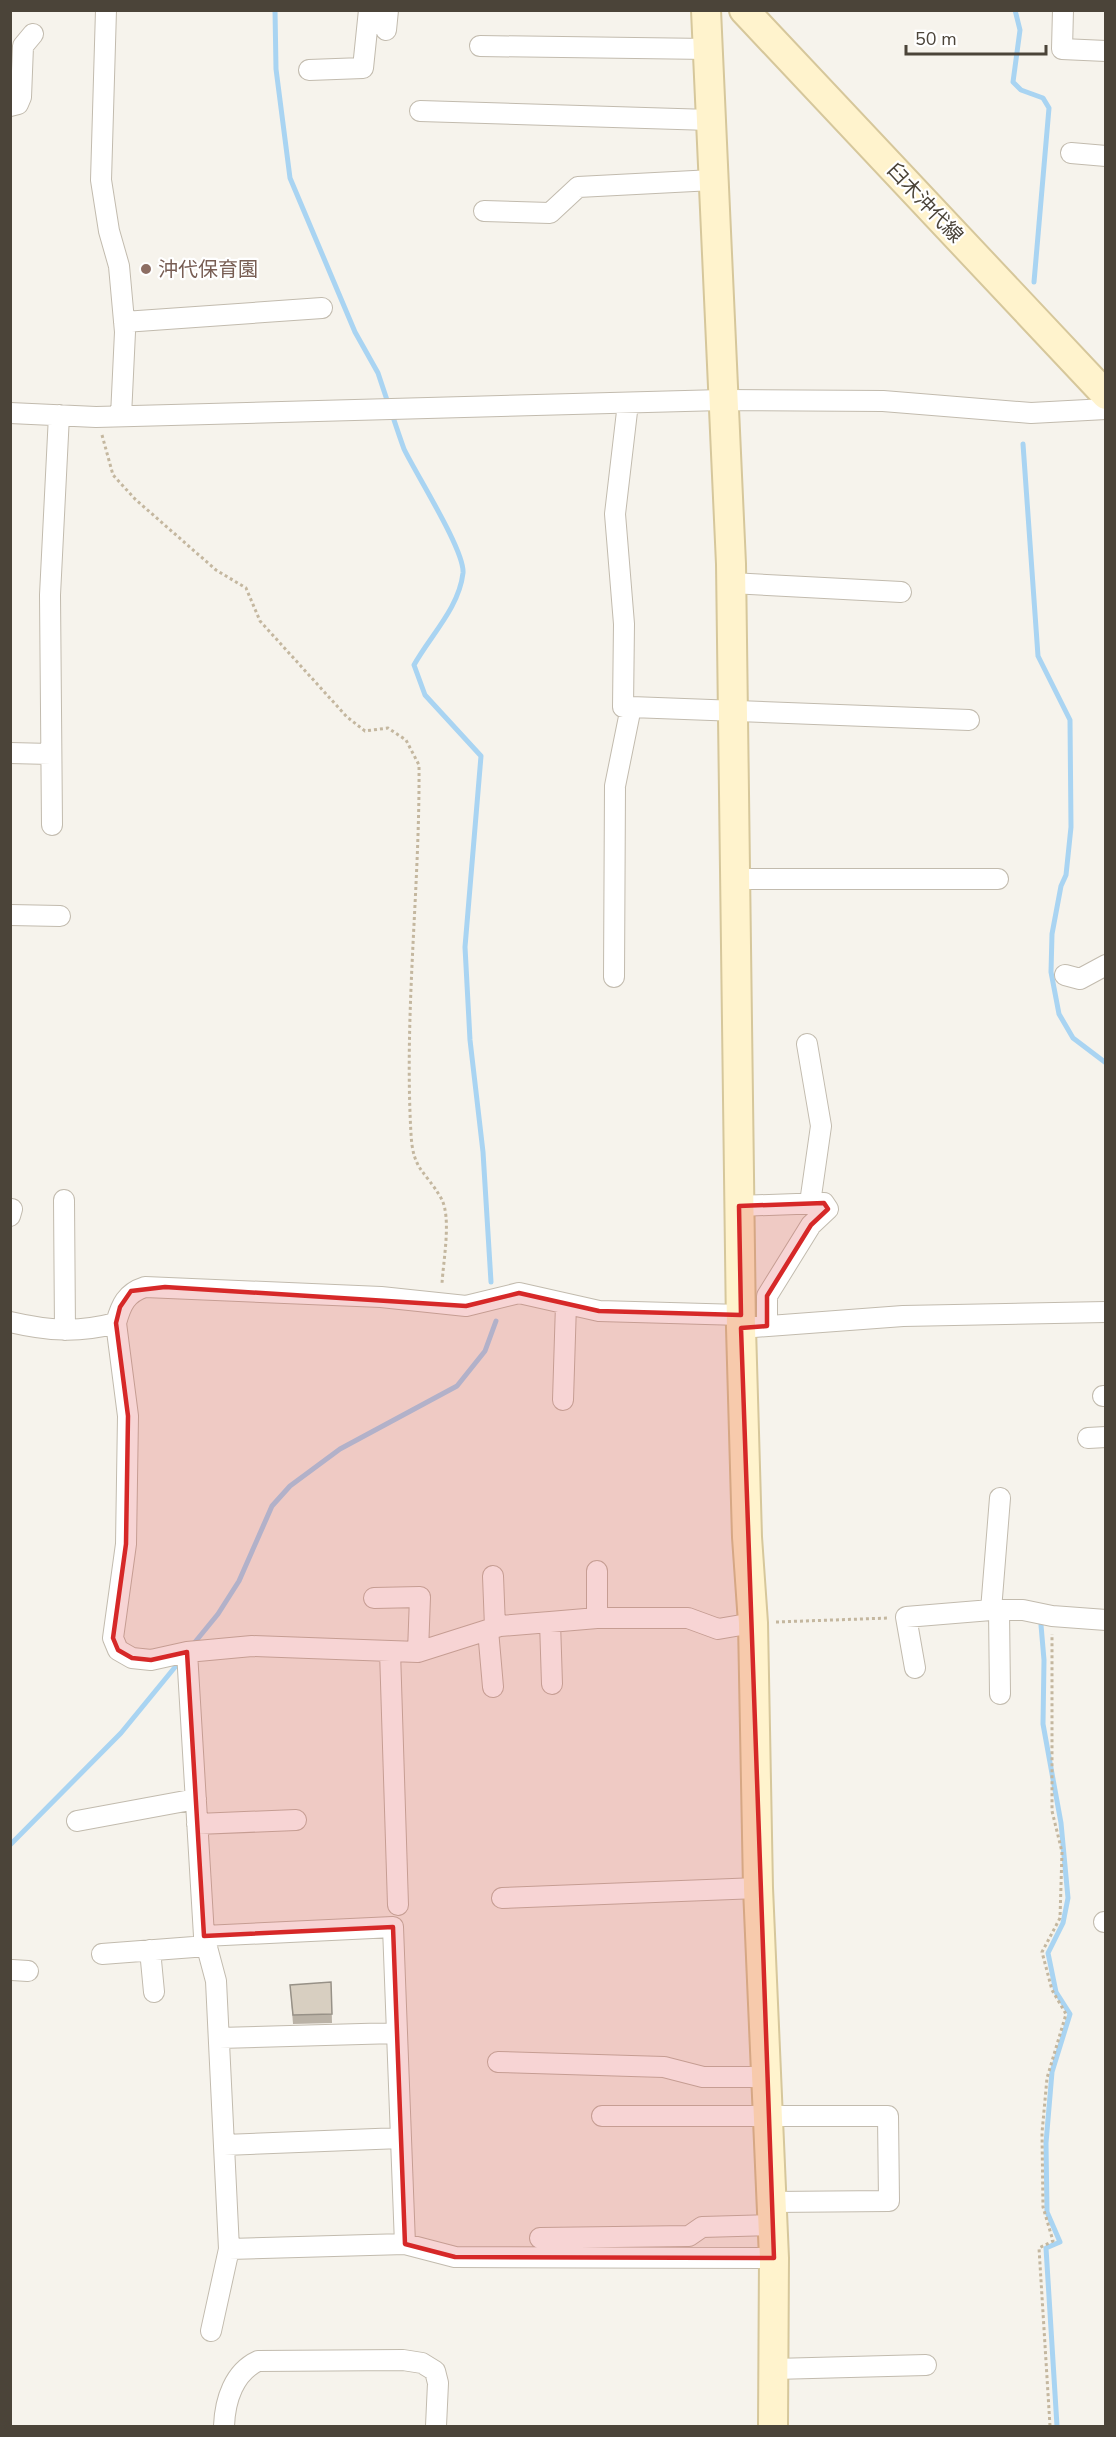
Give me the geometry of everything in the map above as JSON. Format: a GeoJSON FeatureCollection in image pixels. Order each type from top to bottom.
{"type":"FeatureCollection","features":[{"type":"Feature","properties":{"kind":"street"},"geometry":{"type":"LineString","coordinates":[[106,10],[101,180],[119,266],[124,322],[121,416]]}},
{"type":"Feature","properties":{"kind":"street"},"geometry":{"type":"LineString","coordinates":[[309,70],[363,68],[369,10]]}},
{"type":"Feature","properties":{"kind":"street"},"geometry":{"type":"LineString","coordinates":[[706,10],[731,583],[739,1206],[750,1323],[747,1537],[753,1623],[758,1888],[773,2213],[773,2427]]}},
{"type":"Feature","properties":{"kind":"street","name":"臼木沖代線"},"geometry":{"type":"LineString","coordinates":[[744,10],[1106,394]]}},
{"type":"Feature","properties":{"kind":"street"},"geometry":{"type":"LineString","coordinates":[[1063,10],[1062,49],[1106,51]]}},
{"type":"Feature","properties":{"kind":"street"},"geometry":{"type":"LineString","coordinates":[[10,106],[18,104],[21,97],[23,46],[33,34]]}},
{"type":"Feature","properties":{"kind":"street"},"geometry":{"type":"LineString","coordinates":[[480,46],[708,49]]}},
{"type":"Feature","properties":{"kind":"street"},"geometry":{"type":"LineString","coordinates":[[420,111],[710,120]]}},
{"type":"Feature","properties":{"kind":"street"},"geometry":{"type":"LineString","coordinates":[[1071,153],[1106,156]]}},
{"type":"Feature","properties":{"kind":"street"},"geometry":{"type":"LineString","coordinates":[[484,211],[550,213],[578,187],[713,180]]}},
{"type":"Feature","properties":{"kind":"street"},"geometry":{"type":"LineString","coordinates":[[124,322],[322,308]]}},
{"type":"Feature","properties":{"kind":"street"},"geometry":{"type":"LineString","coordinates":[[10,413],[96,417],[722,400],[883,400],[1031,413],[1106,409]]}},
{"type":"Feature","properties":{"kind":"street"},"geometry":{"type":"LineString","coordinates":[[628,403],[615,514],[624,624],[623,707],[733,709],[969,720]]}},
{"type":"Feature","properties":{"kind":"street"},"geometry":{"type":"LineString","coordinates":[[52,825],[50,595],[59,415]]}},
{"type":"Feature","properties":{"kind":"street"},"geometry":{"type":"LineString","coordinates":[[731,583],[901,592]]}},
{"type":"Feature","properties":{"kind":"street"},"geometry":{"type":"LineString","coordinates":[[614,977],[615,786],[631,707]]}},
{"type":"Feature","properties":{"kind":"street"},"geometry":{"type":"LineString","coordinates":[[10,753],[51,754]]}},
{"type":"Feature","properties":{"kind":"street"},"geometry":{"type":"LineString","coordinates":[[735,879],[998,879]]}},
{"type":"Feature","properties":{"kind":"street"},"geometry":{"type":"LineString","coordinates":[[10,915],[60,916]]}},
{"type":"Feature","properties":{"kind":"street"},"geometry":{"type":"LineString","coordinates":[[1065,975],[1080,980],[1106,965]]}},
{"type":"Feature","properties":{"kind":"street"},"geometry":{"type":"LineString","coordinates":[[807,1044],[821,1126],[810,1203]]}},
{"type":"Feature","properties":{"kind":"street"},"geometry":{"type":"LineString","coordinates":[[64,1200],[65,1330]]}},
{"type":"Feature","properties":{"kind":"street"},"geometry":{"type":"LineString","coordinates":[[739,1206],[824,1203],[828,1209],[812,1225],[750,1323]]}},
{"type":"Feature","properties":{"kind":"street"},"geometry":{"type":"LineString","coordinates":[[753,1623],[718,1629],[688,1618],[597,1618],[492,1629],[418,1652],[252,1646],[187,1652],[151,1660],[132,1658],[118,1650],[113,1638],[126,1544],[128,1416],[116,1323],[120,1307],[131,1291],[145,1287],[381,1297],[466,1306],[519,1293],[599,1311],[750,1323],[903,1316],[1106,1312]]}},
{"type":"Feature","properties":{"kind":"street"},"geometry":{"type":"LineString","coordinates":[[563,1401],[566,1304]]}},
{"type":"Feature","properties":{"kind":"street"},"geometry":{"type":"LineString","coordinates":[[10,1322],[87,1331],[116,1323]]}},
{"type":"Feature","properties":{"kind":"street"},"geometry":{"type":"LineString","coordinates":[[1000,1498],[995,1610],[1000,1694]]}},
{"type":"Feature","properties":{"kind":"street"},"geometry":{"type":"LineString","coordinates":[[597,1571],[597,1618]]}},
{"type":"Feature","properties":{"kind":"street"},"geometry":{"type":"LineString","coordinates":[[492,1576],[494,1687]]}},
{"type":"Feature","properties":{"kind":"street"},"geometry":{"type":"LineString","coordinates":[[374,1598],[420,1597],[418,1652]]}},
{"type":"Feature","properties":{"kind":"street"},"geometry":{"type":"LineString","coordinates":[[915,1668],[906,1617],[995,1610],[1106,1620]]}},
{"type":"Feature","properties":{"kind":"street"},"geometry":{"type":"LineString","coordinates":[[550,1622],[552,1684]]}},
{"type":"Feature","properties":{"kind":"street"},"geometry":{"type":"LineString","coordinates":[[390,1651],[398,1905]]}},
{"type":"Feature","properties":{"kind":"street"},"geometry":{"type":"LineString","coordinates":[[187,1652],[206,1941],[216,1981],[228,2249],[211,2331]]}},
{"type":"Feature","properties":{"kind":"street"},"geometry":{"type":"LineString","coordinates":[[77,1821],[196,1799]]}},
{"type":"Feature","properties":{"kind":"street"},"geometry":{"type":"LineString","coordinates":[[197,1824],[296,1820]]}},
{"type":"Feature","properties":{"kind":"street"},"geometry":{"type":"LineString","coordinates":[[502,1898],[758,1888]]}},
{"type":"Feature","properties":{"kind":"street"},"geometry":{"type":"LineString","coordinates":[[102,1954],[150,1950],[206,1941],[393,1927],[405,2244]]}},
{"type":"Feature","properties":{"kind":"street"},"geometry":{"type":"LineString","coordinates":[[150,1950],[154,1992]]}},
{"type":"Feature","properties":{"kind":"street"},"geometry":{"type":"LineString","coordinates":[[219,2038],[397,2032]]}},
{"type":"Feature","properties":{"kind":"street"},"geometry":{"type":"LineString","coordinates":[[498,2062],[664,2067],[703,2077],[766,2077]]}},
{"type":"Feature","properties":{"kind":"street"},"geometry":{"type":"LineString","coordinates":[[540,2238],[689,2236],[702,2227],[773,2213],[889,2201],[888,2116],[602,2116]]}},
{"type":"Feature","properties":{"kind":"street"},"geometry":{"type":"LineString","coordinates":[[224,2145],[401,2138]]}},
{"type":"Feature","properties":{"kind":"street"},"geometry":{"type":"LineString","coordinates":[[228,2249],[405,2244],[455,2257],[774,2258]]}},
{"type":"Feature","properties":{"kind":"street"},"geometry":{"type":"LineString","coordinates":[[224,2427],[235,2382],[244,2368],[258,2361],[392,2360],[422,2363],[435,2371],[438,2383],[436,2427]]}},
{"type":"Feature","properties":{"kind":"street"},"geometry":{"type":"LineString","coordinates":[[774,2369],[926,2365]]}},
{"type":"Feature","properties":{"kind":"path"},"geometry":{"type":"LineString","coordinates":[[96,417],[113,474],[135,499],[216,570],[246,588],[260,621],[347,717],[365,731],[388,728],[406,740],[419,765],[414,961],[407,1067],[412,1152],[423,1176],[442,1199],[446,1228],[440,1304]]}},
{"type":"Feature","properties":{"kind":"path"},"geometry":{"type":"LineString","coordinates":[[1050,2427],[1039,2248],[1053,2241],[1043,2207],[1042,2133],[1047,2078],[1066,2014],[1052,1990],[1042,1952],[1060,1918],[1062,1852],[1052,1811],[1052,1616]]}},
{"type":"Feature","properties":{"kind":"path"},"geometry":{"type":"LineString","coordinates":[[753,1623],[891,1618]]}},
{"type":"Feature","properties":{"kind":"highlighted area"},"geometry":{"type":"Polygon","coordinates":[[[824,1203],[828,1209],[811,1225],[767,1296],[767,1326],[741,1328],[774,2258],[455,2257],[405,2244],[393,1927],[204,1936],[187,1652],[151,1660],[132,1658],[118,1650],[113,1638],[126,1544],[128,1416],[116,1323],[120,1307],[131,1291],[165,1287],[466,1306],[519,1293],[599,1311],[741,1315],[739,1206],[824,1203]]]}},
{"type":"Feature","properties":{"kind":"building"},"geometry":{"type":"Polygon","coordinates":[[[331,1982],[332,2014],[293,2015],[290,1985],[331,1982]]]}},
{"type":"Feature","properties":{"kind":"waterway"},"geometry":{"type":"LineString","coordinates":[[275,10],[276,69],[290,178],[355,332],[378,373],[389,406]]}},
{"type":"Feature","properties":{"kind":"waterway"},"geometry":{"type":"LineString","coordinates":[[1015,10],[1020,30],[1013,82],[1021,90],[1043,98],[1049,108],[1034,282]]}},
{"type":"Feature","properties":{"kind":"waterway"},"geometry":{"type":"LineString","coordinates":[[392,414],[404,449],[439,512],[462,562],[463,573],[456,598],[414,665],[425,695],[481,756],[465,947],[470,1040],[483,1152],[491,1282]]}},
{"type":"Feature","properties":{"kind":"waterway"},"geometry":{"type":"LineString","coordinates":[[1023,444],[1038,656],[1070,720],[1071,827],[1066,875],[1061,886],[1052,934],[1051,972],[1059,1014],[1073,1038],[1106,1063]]}},
{"type":"Feature","properties":{"kind":"waterway"},"geometry":{"type":"LineString","coordinates":[[191,1647],[218,1614],[239,1581],[272,1506],[290,1486],[340,1449],[457,1386],[485,1351],[496,1321]]}},
{"type":"Feature","properties":{"kind":"waterway"},"geometry":{"type":"LineString","coordinates":[[1045,1618],[1041,1625],[1044,1660],[1043,1724],[1061,1823],[1068,1898],[1063,1923],[1048,1953],[1056,1992],[1070,2014],[1052,2072],[1046,2143],[1047,2212],[1060,2242],[1046,2248],[1057,2426]]}},
{"type":"Feature","properties":{"kind":"waterway"},"geometry":{"type":"LineString","coordinates":[[10,1845],[121,1733],[180,1661]]}},
{"type":"Feature","properties":{"kind":"place","name":"沖代保育園"},"geometry":{"type":"Point","coordinates":[146,269]}}]}
